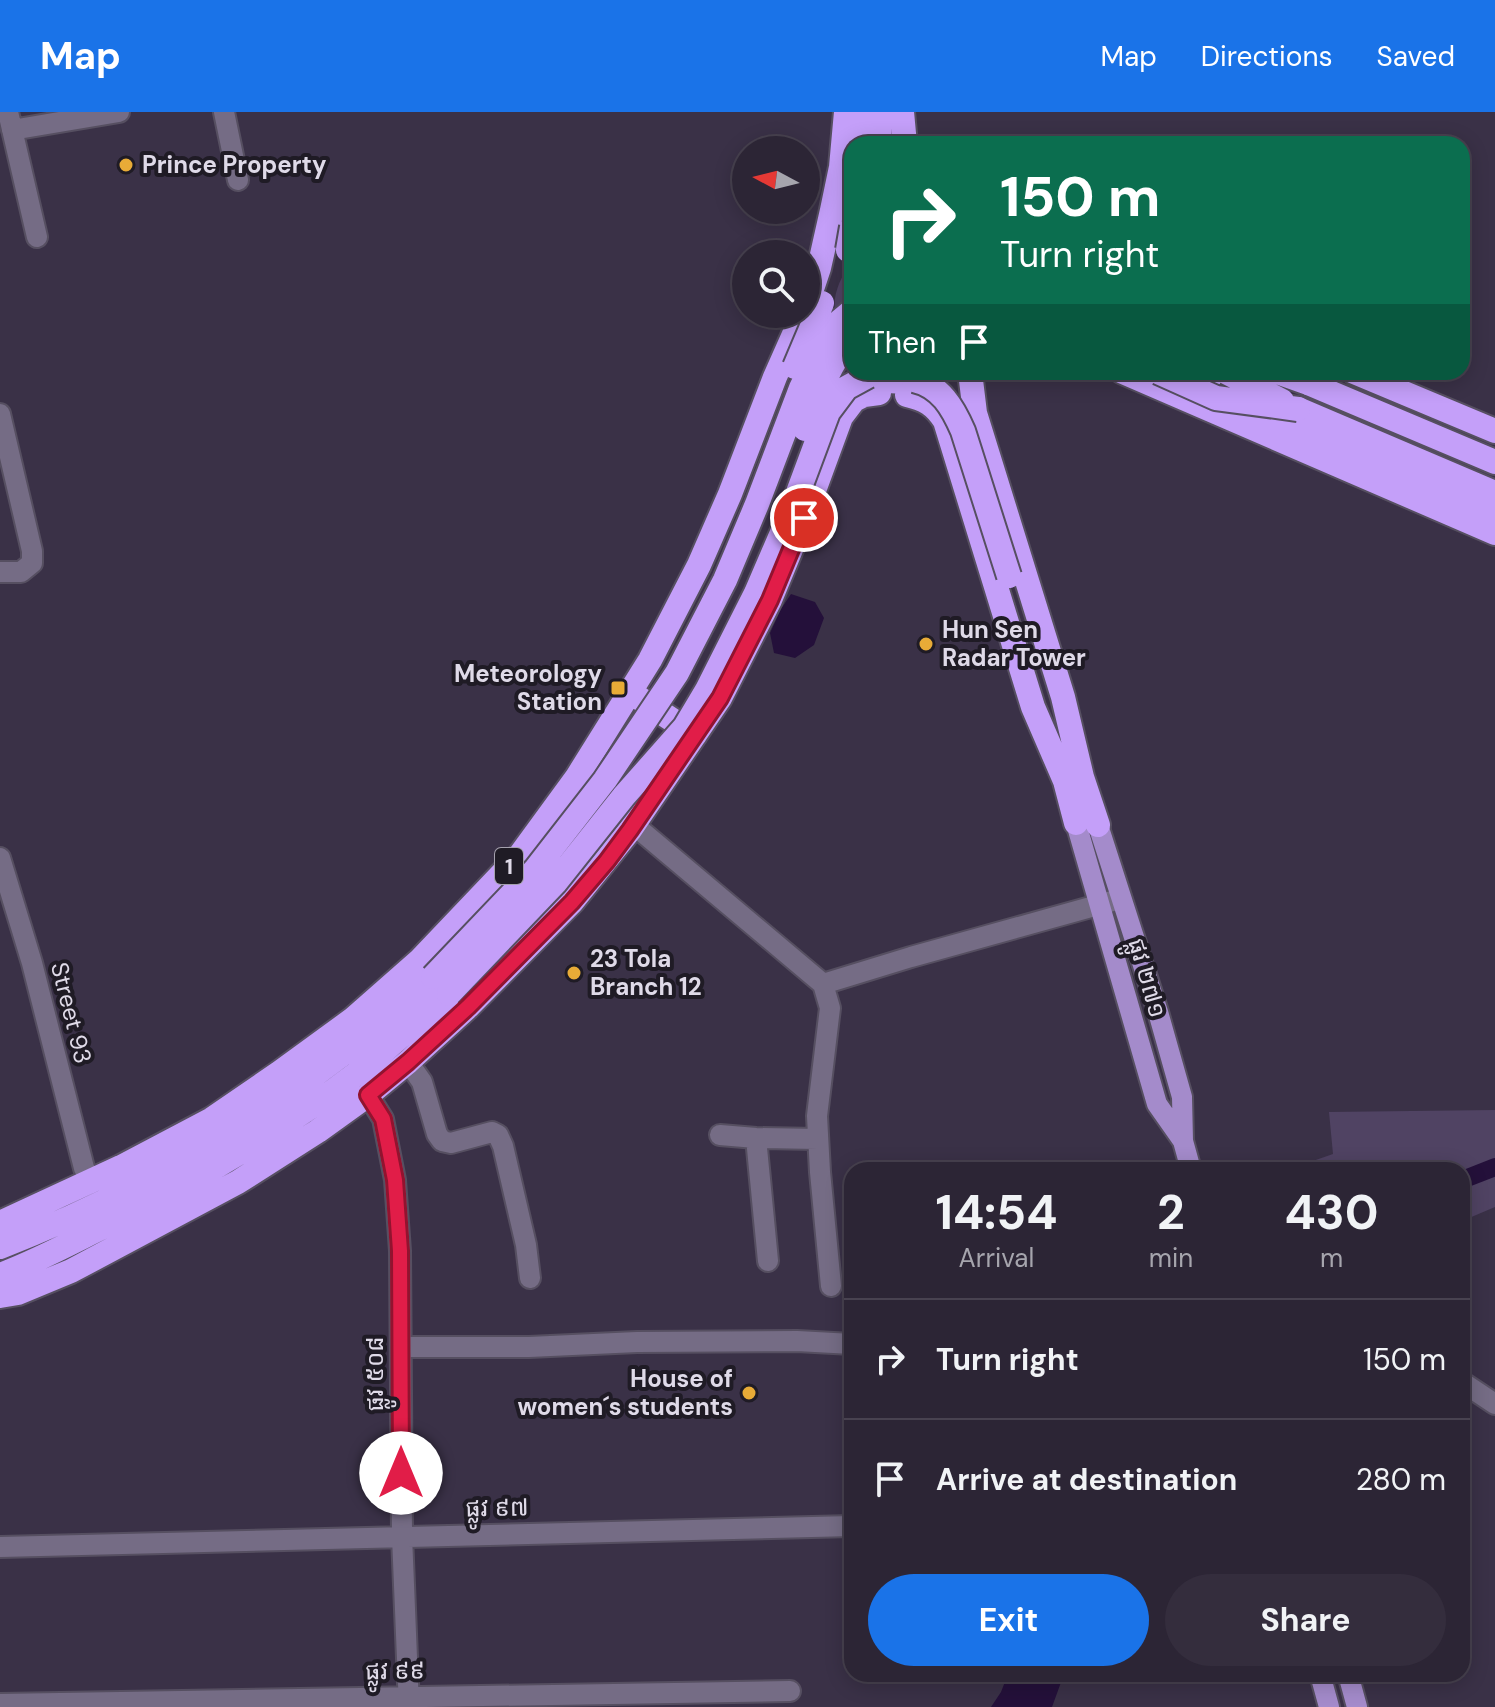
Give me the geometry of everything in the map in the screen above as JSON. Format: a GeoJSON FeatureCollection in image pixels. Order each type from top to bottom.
{"type":"FeatureCollection","features":[{"type":"Feature","properties":{"kind":"highway","name":"1"},"geometry":{"type":"LineString","coordinates":[[820,263],[841,167],[846,112]]}},
{"type":"Feature","properties":{"kind":"highway"},"geometry":{"type":"LineString","coordinates":[[862,136],[864,112]]}},
{"type":"Feature","properties":{"kind":"highway"},"geometry":{"type":"LineString","coordinates":[[879,112],[880,136]]}},
{"type":"Feature","properties":{"kind":"highway"},"geometry":{"type":"LineString","coordinates":[[902,112],[904,136]]}},
{"type":"Feature","properties":{"kind":"highway"},"geometry":{"type":"LineString","coordinates":[[820,266],[839,242],[844,241]]}},
{"type":"Feature","properties":{"kind":"highway"},"geometry":{"type":"LineString","coordinates":[[820,291],[844,250]]}},
{"type":"Feature","properties":{"kind":"highway"},"geometry":{"type":"LineString","coordinates":[[820,317],[832,345],[844,359]]}},
{"type":"Feature","properties":{"kind":"highway"},"geometry":{"type":"LineString","coordinates":[[0,1275],[145,1206],[233,1158],[306,1110],[358,1073],[441,985],[605,780],[677,673],[725,580],[801,388],[819,351],[844,318]]}},
{"type":"Feature","properties":{"kind":"highway","name":"1"},"geometry":{"type":"LineString","coordinates":[[0,1223],[212,1119],[268,1082],[353,1019],[420,960],[520,855],[571,786],[650,660],[699,565],[775,377],[799,328]]}},
{"type":"Feature","properties":{"kind":"highway"},"geometry":{"type":"LineString","coordinates":[[605,780],[642,698],[663,665],[711,573],[802,328]]}},
{"type":"Feature","properties":{"kind":"highway"},"geometry":{"type":"LineString","coordinates":[[813,328],[827,357],[844,376]]}},
{"type":"Feature","properties":{"kind":"highway"},"geometry":{"type":"LineString","coordinates":[[624,796],[694,681],[742,587],[818,395],[844,347]]}},
{"type":"Feature","properties":{"kind":"highway"},"geometry":{"type":"LineString","coordinates":[[850,380],[865,389],[865,380]]}},
{"type":"Feature","properties":{"kind":"highway"},"geometry":{"type":"LineString","coordinates":[[0,1247],[44,1230],[220,1138],[441,985],[555,883],[624,796],[685,727],[756,593],[828,412],[846,388],[860,380]]}},
{"type":"Feature","properties":{"kind":"highway"},"geometry":{"type":"LineString","coordinates":[[0,1296],[18,1293],[71,1271],[238,1182],[318,1131],[408,1062],[468,1007],[572,902],[632,827],[720,698],[770,600],[841,417],[854,400],[864,395],[865,380]]}},
{"type":"Feature","properties":{"kind":"highway"},"geometry":{"type":"LineString","coordinates":[[882,380],[927,383],[955,413],[1047,701],[1059,767]]}},
{"type":"Feature","properties":{"kind":"highway"},"geometry":{"type":"LineString","coordinates":[[919,382],[922,392],[946,380]]}},
{"type":"Feature","properties":{"kind":"highway"},"geometry":{"type":"LineString","coordinates":[[971,380],[975,413],[1063,697],[1082,777],[1087,824]]}},
{"type":"Feature","properties":{"kind":"highway"},"geometry":{"type":"LineString","coordinates":[[1149,380],[1284,422],[1495,513]]}},
{"type":"Feature","properties":{"kind":"highway"},"geometry":{"type":"LineString","coordinates":[[1176,380],[1216,398],[1495,493]]}},
{"type":"Feature","properties":{"kind":"highway"},"geometry":{"type":"LineString","coordinates":[[1210,380],[1495,533]]}},
{"type":"Feature","properties":{"kind":"highway"},"geometry":{"type":"LineString","coordinates":[[1235,380],[1284,422]]}},
{"type":"Feature","properties":{"kind":"highway"},"geometry":{"type":"LineString","coordinates":[[1284,422],[1299,380]]}},
{"type":"Feature","properties":{"kind":"highway"},"geometry":{"type":"LineString","coordinates":[[1309,380],[1495,462]]}},
{"type":"Feature","properties":{"kind":"highway"},"geometry":{"type":"LineString","coordinates":[[1373,380],[1495,431]]}},
{"type":"Feature","properties":{"kind":"highway"},"geometry":{"type":"LineString","coordinates":[[919,382],[930,403],[945,421],[1033,707],[1087,824]]}},
{"type":"Feature","properties":{"kind":"highway"},"geometry":{"type":"LineString","coordinates":[[630,693],[695,735]]}},
{"type":"Feature","properties":{"kind":"highway"},"geometry":{"type":"LineString","coordinates":[[571,786],[632,827]]}},
{"type":"Feature","properties":{"kind":"main road","name":"ផ្លូវ ២៧១"},"geometry":{"type":"LineString","coordinates":[[1087,824],[1121,899],[1158,1012],[1182,1097],[1183,1141],[1189,1162]]}},
{"type":"Feature","properties":{"kind":"main road","name":"ផ្លូវ ២៧១"},"geometry":{"type":"LineString","coordinates":[[1087,824],[1099,904],[1157,1104],[1183,1141]]}},
{"type":"Feature","properties":{"kind":"main road"},"geometry":{"type":"LineString","coordinates":[[1322,1682],[1329,1707]]}},
{"type":"Feature","properties":{"kind":"main road"},"geometry":{"type":"LineString","coordinates":[[1350,1682],[1357,1707]]}},
{"type":"Feature","properties":{"kind":"street"},"geometry":{"type":"LineString","coordinates":[[37,237],[10,121],[119,112]]}},
{"type":"Feature","properties":{"kind":"street"},"geometry":{"type":"LineString","coordinates":[[224,112],[238,180]]}},
{"type":"Feature","properties":{"kind":"street"},"geometry":{"type":"LineString","coordinates":[[0,414],[32,551],[32,563],[21,572],[0,572]]}},
{"type":"Feature","properties":{"kind":"street"},"geometry":{"type":"LineString","coordinates":[[632,827],[823,984],[830,1008],[817,1116],[831,1286]]}},
{"type":"Feature","properties":{"kind":"street","name":"Street 93"},"geometry":{"type":"LineString","coordinates":[[0,858],[32,963],[84,1168],[91,1181]]}},
{"type":"Feature","properties":{"kind":"street"},"geometry":{"type":"LineString","coordinates":[[823,984],[1121,899]]}},
{"type":"Feature","properties":{"kind":"street"},"geometry":{"type":"LineString","coordinates":[[408,1062],[422,1082],[437,1134],[442,1141],[451,1143],[492,1132],[498,1135],[526,1245],[530,1278]]}},
{"type":"Feature","properties":{"kind":"street","name":"ផ្លូវ ៥០៨"},"geometry":{"type":"LineString","coordinates":[[368,1095],[383,1119],[395,1180],[400,1251],[402,1536],[409,1702]]}},
{"type":"Feature","properties":{"kind":"street"},"geometry":{"type":"LineString","coordinates":[[720,1135],[818,1139]]}},
{"type":"Feature","properties":{"kind":"street"},"geometry":{"type":"LineString","coordinates":[[756,1138],[768,1261]]}},
{"type":"Feature","properties":{"kind":"street"},"geometry":{"type":"LineString","coordinates":[[401,1347],[529,1347],[637,1342],[844,1344]]}},
{"type":"Feature","properties":{"kind":"street"},"geometry":{"type":"LineString","coordinates":[[1470,1387],[1495,1404]]}},
{"type":"Feature","properties":{"kind":"street","name":"ផ្លូវ ៩៧"},"geometry":{"type":"LineString","coordinates":[[0,1547],[844,1526]]}},
{"type":"Feature","properties":{"kind":"street","name":"ផ្លូវ ៩៩"},"geometry":{"type":"LineString","coordinates":[[0,1704],[409,1702],[790,1691]]}},
{"type":"Feature","properties":{"kind":"shaded area"},"geometry":{"type":"Polygon","coordinates":[[[843,275],[844,335],[835,312],[835,297],[843,275]]]}},
{"type":"Feature","properties":{"kind":"shaded area"},"geometry":{"type":"Polygon","coordinates":[[[791,594],[815,602],[824,618],[814,645],[795,658],[774,653],[770,633],[791,594]]]}},
{"type":"Feature","properties":{"kind":"shaded area"},"geometry":{"type":"Polygon","coordinates":[[[1495,1110],[1495,1207],[1470,1218],[1470,1162],[1310,1162],[1333,1154],[1329,1112],[1495,1110]]]}},
{"type":"Feature","properties":{"kind":"shaded area"},"geometry":{"type":"Polygon","coordinates":[[[1005,1682],[1061,1682],[1052,1707],[991,1707],[1005,1682]]]}},
{"type":"Feature","properties":{"kind":"waterway"},"geometry":{"type":"LineString","coordinates":[[1470,1177],[1495,1167]]}},
{"type":"Feature","properties":{"kind":"place","name":"Prince Property"},"geometry":{"type":"Point","coordinates":[126,165]}},
{"type":"Feature","properties":{"kind":"place","name":"Hun Sen Radar Tower"},"geometry":{"type":"Point","coordinates":[926,644]}},
{"type":"Feature","properties":{"kind":"place","name":"Meteorology Station"},"geometry":{"type":"Point","coordinates":[618,688]}},
{"type":"Feature","properties":{"kind":"place","name":"23 Tola Branch 12"},"geometry":{"type":"Point","coordinates":[574,973]}},
{"type":"Feature","properties":{"kind":"place","name":"House of women´s students"},"geometry":{"type":"Point","coordinates":[749,1393]}},
{"type":"Feature","properties":{"kind":"route"},"geometry":{"type":"LineString","coordinates":[[401,1473],[400,1251],[395,1180],[383,1119],[368,1095],[468,1007],[572,902],[607,861],[720,698],[770,600],[804,518]]}}]}
